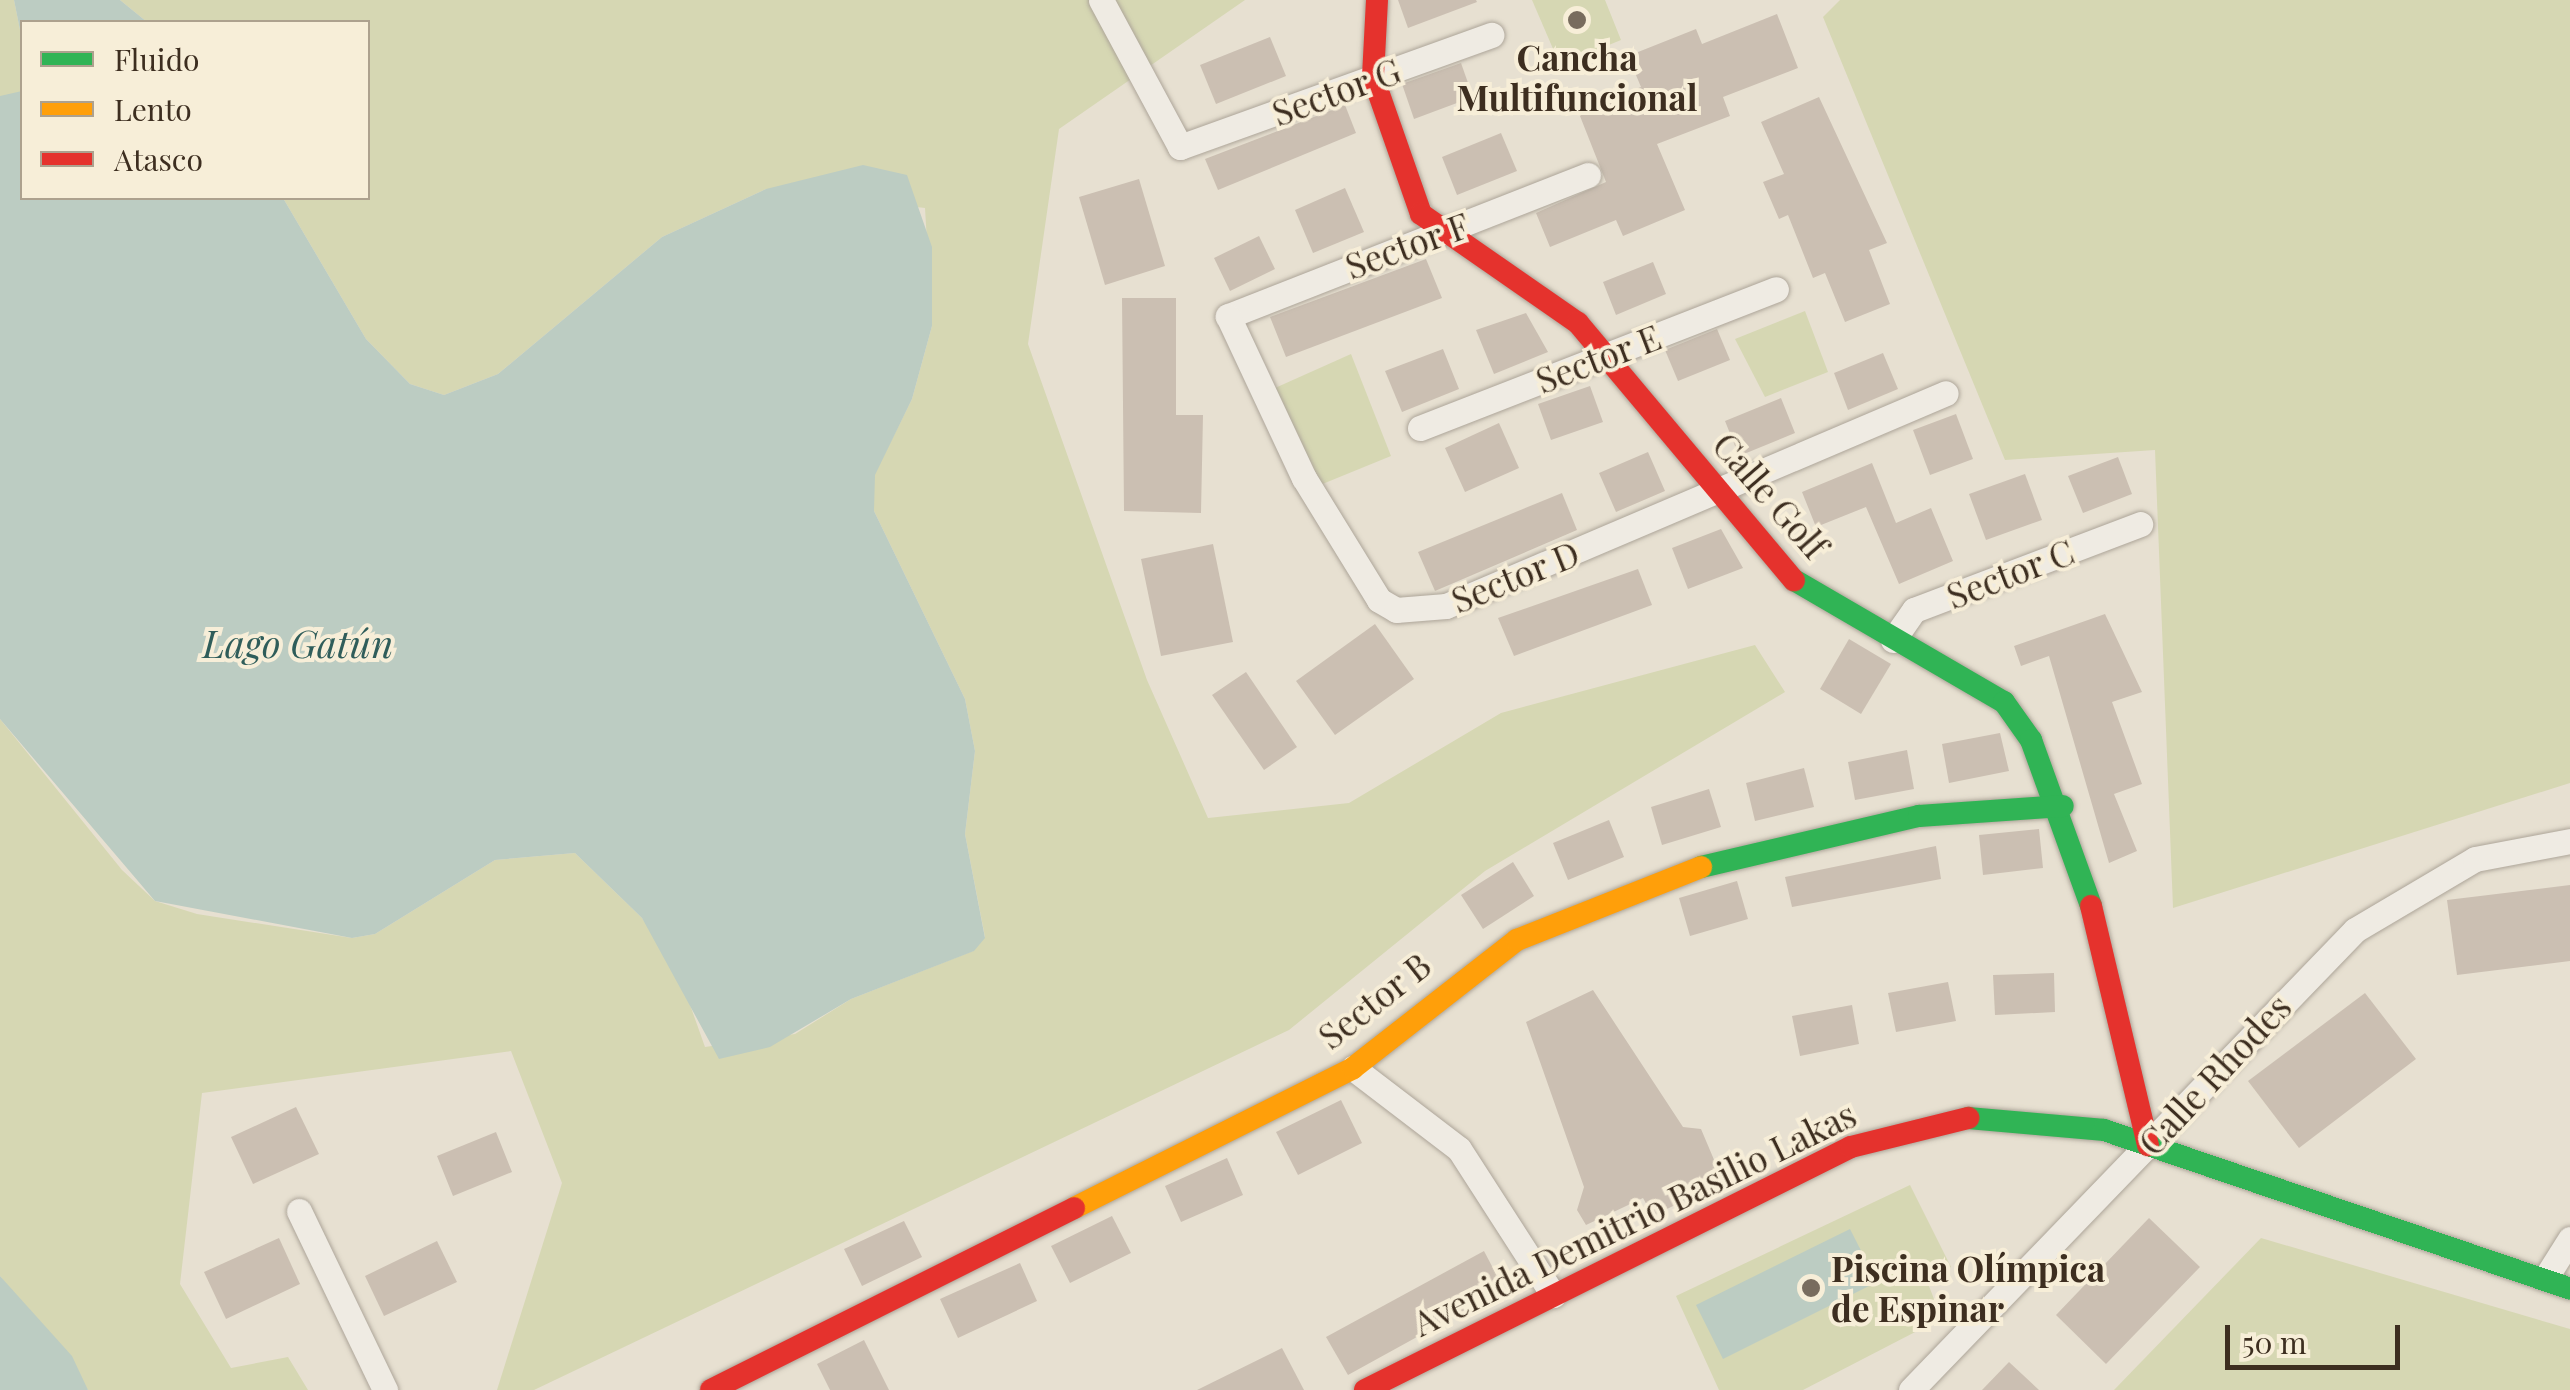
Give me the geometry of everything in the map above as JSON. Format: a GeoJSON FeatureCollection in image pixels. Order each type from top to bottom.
{"type":"FeatureCollection","features":[{"type":"Feature","properties":{"kind":"street","name":"Sector G"},"geometry":{"type":"LineString","coordinates":[[1100,0],[1180,147],[1491,35]]}},
{"type":"Feature","properties":{"kind":"street","name":"Calle Golf"},"geometry":{"type":"LineString","coordinates":[[1377,0],[1373,77],[1421,214],[1578,323],[1599,358],[1721,490],[1787,576],[2004,702],[2062,806],[2148,1145]]}},
{"type":"Feature","properties":{"kind":"street","name":"Sector F"},"geometry":{"type":"LineString","coordinates":[[1228,316],[1588,175]]}},
{"type":"Feature","properties":{"kind":"street","name":"Sector E"},"geometry":{"type":"LineString","coordinates":[[1420,428],[1776,288]]}},
{"type":"Feature","properties":{"kind":"street","name":"Sector D"},"geometry":{"type":"LineString","coordinates":[[1228,316],[1304,478],[1379,600],[1396,610],[1446,606],[1946,394]]}},
{"type":"Feature","properties":{"kind":"street","name":"Sector C"},"geometry":{"type":"LineString","coordinates":[[1893,640],[1914,610],[2140,524]]}},
{"type":"Feature","properties":{"kind":"street","name":"Sector B"},"geometry":{"type":"LineString","coordinates":[[711,1390],[1353,1068],[1517,940],[1741,851],[1918,816],[2062,806]]}},
{"type":"Feature","properties":{"kind":"street","name":"Calle Rhodes"},"geometry":{"type":"LineString","coordinates":[[1911,1390],[2355,930],[2475,860],[2570,841]]}},
{"type":"Feature","properties":{"kind":"street"},"geometry":{"type":"LineString","coordinates":[[1353,1068],[1459,1148],[1554,1295]]}},
{"type":"Feature","properties":{"kind":"street","name":"Avenida Demitrio Basilio Lakas"},"geometry":{"type":"LineString","coordinates":[[1365,1390],[1889,1131],[1982,1114],[2148,1145],[2546,1277],[2570,1290]]}},
{"type":"Feature","properties":{"kind":"street"},"geometry":{"type":"LineString","coordinates":[[299,1211],[386,1390]]}},
{"type":"Feature","properties":{"kind":"street"},"geometry":{"type":"LineString","coordinates":[[2546,1277],[2570,1239]]}},
{"type":"Feature","properties":{"kind":"green space"},"geometry":{"type":"Polygon","coordinates":[[[0,0],[14,0],[20,30],[20,92],[14,97],[0,96],[0,0]]]}},
{"type":"Feature","properties":{"kind":"green space"},"geometry":{"type":"Polygon","coordinates":[[[120,0],[1245,0],[1059,129],[1028,344],[1147,680],[1208,818],[1349,803],[1501,713],[1755,645],[1785,692],[1485,871],[1289,1030],[534,1390],[497,1390],[562,1183],[511,1051],[202,1093],[180,1284],[231,1368],[288,1357],[308,1390],[88,1390],[0,1276],[0,719],[122,870],[155,901],[197,914],[352,938],[375,934],[495,860],[575,853],[642,918],[678,971],[705,1047],[795,1034],[851,999],[973,951],[985,937],[965,834],[975,751],[965,699],[874,511],[874,475],[912,399],[932,326],[925,208],[766,189],[662,237],[498,374],[444,395],[410,384],[366,339],[284,200],[370,200],[370,20],[145,20],[120,0]]]}},
{"type":"Feature","properties":{"kind":"green space","name":"Cancha Multifuncional"},"geometry":{"type":"Polygon","coordinates":[[[1532,0],[1605,0],[1621,40],[1560,65],[1532,0]]]}},
{"type":"Feature","properties":{"kind":"green space"},"geometry":{"type":"Polygon","coordinates":[[[1840,0],[2570,0],[2570,783],[2173,908],[2155,450],[2005,460],[1823,17],[1840,0]]]}},
{"type":"Feature","properties":{"kind":"green space"},"geometry":{"type":"Polygon","coordinates":[[[1805,311],[1828,372],[1765,397],[1735,339],[1805,311]]]}},
{"type":"Feature","properties":{"kind":"green space"},"geometry":{"type":"Polygon","coordinates":[[[1351,354],[1391,456],[1320,485],[1275,388],[1351,354]]]}},
{"type":"Feature","properties":{"kind":"green space","name":"Piscina Olímpica de Espinar"},"geometry":{"type":"Polygon","coordinates":[[[1910,1185],[1951,1267],[1927,1281],[1934,1299],[1919,1330],[1803,1390],[1719,1390],[1676,1296],[1910,1185]]]}},
{"type":"Feature","properties":{"kind":"green space"},"geometry":{"type":"Polygon","coordinates":[[[2261,1238],[2570,1329],[2570,1390],[2114,1390],[2261,1238]]]}},
{"type":"Feature","properties":{"kind":"water"},"geometry":{"type":"Polygon","coordinates":[[[14,0],[120,0],[145,20],[20,20],[20,30],[14,0]]]}},
{"type":"Feature","properties":{"kind":"water","name":"Lago Gatún"},"geometry":{"type":"Polygon","coordinates":[[[20,91],[20,200],[284,200],[366,339],[410,384],[444,395],[498,374],[662,237],[766,189],[863,165],[907,175],[932,247],[932,326],[912,399],[875,475],[874,511],[965,699],[975,751],[965,834],[985,938],[974,951],[851,999],[770,1047],[719,1059],[642,918],[575,853],[495,860],[375,934],[352,938],[155,901],[0,719],[0,96],[20,91]]]}},
{"type":"Feature","properties":{"kind":"water"},"geometry":{"type":"Polygon","coordinates":[[[1850,1229],[1877,1282],[1723,1359],[1696,1305],[1850,1229]]]}},
{"type":"Feature","properties":{"kind":"water"},"geometry":{"type":"Polygon","coordinates":[[[0,1276],[72,1356],[88,1390],[0,1390],[0,1276]]]}},
{"type":"Feature","properties":{"kind":"building"},"geometry":{"type":"Polygon","coordinates":[[[1398,0],[1476,0],[1477,2],[1408,28],[1398,0]]]}},
{"type":"Feature","properties":{"kind":"building"},"geometry":{"type":"Polygon","coordinates":[[[1777,14],[1798,68],[1723,97],[1730,116],[1657,144],[1685,210],[1623,236],[1616,220],[1550,247],[1536,213],[1606,182],[1578,111],[1641,87],[1628,56],[1696,29],[1702,44],[1777,14]]]}},
{"type":"Feature","properties":{"kind":"building"},"geometry":{"type":"Polygon","coordinates":[[[1270,37],[1286,76],[1216,104],[1200,65],[1270,37]]]}},
{"type":"Feature","properties":{"kind":"building"},"geometry":{"type":"Polygon","coordinates":[[[1461,63],[1473,97],[1414,119],[1402,84],[1461,63]]]}},
{"type":"Feature","properties":{"kind":"building"},"geometry":{"type":"Polygon","coordinates":[[[1819,97],[1887,243],[1869,250],[1890,304],[1845,322],[1825,273],[1813,278],[1788,215],[1779,219],[1763,182],[1784,174],[1761,122],[1819,97]]]}},
{"type":"Feature","properties":{"kind":"building"},"geometry":{"type":"Polygon","coordinates":[[[1345,105],[1356,133],[1218,190],[1205,159],[1345,105]]]}},
{"type":"Feature","properties":{"kind":"building"},"geometry":{"type":"Polygon","coordinates":[[[1501,133],[1517,171],[1457,195],[1442,157],[1501,133]]]}},
{"type":"Feature","properties":{"kind":"building"},"geometry":{"type":"Polygon","coordinates":[[[1139,179],[1165,266],[1105,285],[1079,197],[1139,179]]]}},
{"type":"Feature","properties":{"kind":"building"},"geometry":{"type":"Polygon","coordinates":[[[1345,188],[1364,232],[1313,253],[1295,210],[1345,188]]]}},
{"type":"Feature","properties":{"kind":"building"},"geometry":{"type":"Polygon","coordinates":[[[1259,236],[1275,269],[1230,291],[1214,258],[1259,236]]]}},
{"type":"Feature","properties":{"kind":"building"},"geometry":{"type":"Polygon","coordinates":[[[1426,259],[1442,298],[1286,357],[1270,317],[1426,259]]]}},
{"type":"Feature","properties":{"kind":"building"},"geometry":{"type":"Polygon","coordinates":[[[1653,262],[1666,294],[1616,315],[1603,282],[1653,262]]]}},
{"type":"Feature","properties":{"kind":"building"},"geometry":{"type":"Polygon","coordinates":[[[1122,298],[1176,298],[1176,415],[1203,415],[1201,513],[1124,511],[1122,298]]]}},
{"type":"Feature","properties":{"kind":"building"},"geometry":{"type":"Polygon","coordinates":[[[1526,313],[1548,352],[1494,374],[1476,330],[1526,313]]]}},
{"type":"Feature","properties":{"kind":"building"},"geometry":{"type":"Polygon","coordinates":[[[1717,329],[1730,360],[1678,381],[1665,350],[1717,329]]]}},
{"type":"Feature","properties":{"kind":"building"},"geometry":{"type":"Polygon","coordinates":[[[1443,349],[1459,389],[1402,412],[1385,371],[1443,349]]]}},
{"type":"Feature","properties":{"kind":"building"},"geometry":{"type":"Polygon","coordinates":[[[1883,353],[1898,389],[1848,410],[1834,373],[1883,353]]]}},
{"type":"Feature","properties":{"kind":"building"},"geometry":{"type":"Polygon","coordinates":[[[1590,386],[1603,422],[1551,440],[1538,404],[1590,386]]]}},
{"type":"Feature","properties":{"kind":"building"},"geometry":{"type":"Polygon","coordinates":[[[1781,398],[1795,433],[1739,456],[1725,421],[1781,398]]]}},
{"type":"Feature","properties":{"kind":"building"},"geometry":{"type":"Polygon","coordinates":[[[1956,414],[1973,459],[1930,475],[1913,430],[1956,414]]]}},
{"type":"Feature","properties":{"kind":"building"},"geometry":{"type":"Polygon","coordinates":[[[1499,423],[1519,468],[1465,492],[1445,448],[1499,423]]]}},
{"type":"Feature","properties":{"kind":"building"},"geometry":{"type":"Polygon","coordinates":[[[1648,452],[1665,491],[1616,512],[1599,473],[1648,452]]]}},
{"type":"Feature","properties":{"kind":"building"},"geometry":{"type":"Polygon","coordinates":[[[2118,457],[2132,494],[2083,513],[2068,476],[2118,457]]]}},
{"type":"Feature","properties":{"kind":"building"},"geometry":{"type":"Polygon","coordinates":[[[1872,463],[1896,523],[1931,508],[1953,561],[1899,584],[1866,507],[1816,527],[1802,492],[1872,463]]]}},
{"type":"Feature","properties":{"kind":"building"},"geometry":{"type":"Polygon","coordinates":[[[2025,474],[2042,520],[1986,540],[1969,494],[2025,474]]]}},
{"type":"Feature","properties":{"kind":"building"},"geometry":{"type":"Polygon","coordinates":[[[1562,493],[1577,530],[1435,591],[1418,552],[1562,493]]]}},
{"type":"Feature","properties":{"kind":"building"},"geometry":{"type":"Polygon","coordinates":[[[1721,529],[1743,568],[1688,589],[1672,548],[1721,529]]]}},
{"type":"Feature","properties":{"kind":"building"},"geometry":{"type":"Polygon","coordinates":[[[1213,544],[1233,642],[1161,656],[1141,559],[1213,544]]]}},
{"type":"Feature","properties":{"kind":"building"},"geometry":{"type":"Polygon","coordinates":[[[1638,569],[1652,605],[1514,656],[1498,618],[1638,569]]]}},
{"type":"Feature","properties":{"kind":"building"},"geometry":{"type":"Polygon","coordinates":[[[2105,614],[2142,692],[2112,702],[2142,784],[2114,794],[2137,851],[2109,863],[2049,656],[2021,666],[2014,646],[2105,614]]]}},
{"type":"Feature","properties":{"kind":"building"},"geometry":{"type":"Polygon","coordinates":[[[1375,624],[1414,679],[1335,735],[1296,681],[1375,624]]]}},
{"type":"Feature","properties":{"kind":"building"},"geometry":{"type":"Polygon","coordinates":[[[1849,639],[1891,664],[1861,714],[1820,689],[1849,639]]]}},
{"type":"Feature","properties":{"kind":"building"},"geometry":{"type":"Polygon","coordinates":[[[1246,672],[1297,747],[1264,770],[1212,695],[1246,672]]]}},
{"type":"Feature","properties":{"kind":"building"},"geometry":{"type":"Polygon","coordinates":[[[2000,733],[2009,771],[1949,783],[1942,744],[2000,733]]]}},
{"type":"Feature","properties":{"kind":"building"},"geometry":{"type":"Polygon","coordinates":[[[1907,750],[1914,789],[1855,800],[1848,762],[1907,750]]]}},
{"type":"Feature","properties":{"kind":"building"},"geometry":{"type":"Polygon","coordinates":[[[1804,768],[1814,807],[1755,821],[1746,783],[1804,768]]]}},
{"type":"Feature","properties":{"kind":"building"},"geometry":{"type":"Polygon","coordinates":[[[1709,789],[1721,827],[1662,845],[1651,807],[1709,789]]]}},
{"type":"Feature","properties":{"kind":"building"},"geometry":{"type":"Polygon","coordinates":[[[1609,820],[1624,857],[1568,880],[1553,843],[1609,820]]]}},
{"type":"Feature","properties":{"kind":"building"},"geometry":{"type":"Polygon","coordinates":[[[2039,829],[2043,868],[1983,875],[1979,835],[2039,829]]]}},
{"type":"Feature","properties":{"kind":"building"},"geometry":{"type":"Polygon","coordinates":[[[1936,846],[1941,879],[1792,907],[1785,877],[1936,846]]]}},
{"type":"Feature","properties":{"kind":"building"},"geometry":{"type":"Polygon","coordinates":[[[1513,862],[1534,896],[1483,929],[1461,895],[1513,862]]]}},
{"type":"Feature","properties":{"kind":"building"},"geometry":{"type":"Polygon","coordinates":[[[1737,881],[1748,919],[1690,936],[1679,898],[1737,881]]]}},
{"type":"Feature","properties":{"kind":"building"},"geometry":{"type":"Polygon","coordinates":[[[2570,885],[2570,961],[2457,975],[2447,900],[2570,885]]]}},
{"type":"Feature","properties":{"kind":"building"},"geometry":{"type":"Polygon","coordinates":[[[2054,973],[2055,1012],[1995,1015],[1993,975],[2054,973]]]}},
{"type":"Feature","properties":{"kind":"building"},"geometry":{"type":"Polygon","coordinates":[[[1948,982],[1956,1021],[1896,1032],[1888,993],[1948,982]]]}},
{"type":"Feature","properties":{"kind":"building"},"geometry":{"type":"Polygon","coordinates":[[[1593,990],[1683,1127],[1701,1129],[1723,1181],[1653,1216],[1643,1198],[1586,1225],[1577,1210],[1584,1187],[1526,1022],[1593,990]]]}},
{"type":"Feature","properties":{"kind":"building"},"geometry":{"type":"Polygon","coordinates":[[[2365,993],[2416,1059],[2299,1148],[2248,1081],[2365,993]]]}},
{"type":"Feature","properties":{"kind":"building"},"geometry":{"type":"Polygon","coordinates":[[[1852,1005],[1859,1044],[1800,1056],[1792,1016],[1852,1005]]]}},
{"type":"Feature","properties":{"kind":"building"},"geometry":{"type":"Polygon","coordinates":[[[1341,1100],[1362,1143],[1298,1175],[1276,1132],[1341,1100]]]}},
{"type":"Feature","properties":{"kind":"building"},"geometry":{"type":"Polygon","coordinates":[[[296,1107],[319,1154],[253,1184],[231,1137],[296,1107]]]}},
{"type":"Feature","properties":{"kind":"building"},"geometry":{"type":"Polygon","coordinates":[[[496,1132],[512,1172],[453,1196],[437,1156],[496,1132]]]}},
{"type":"Feature","properties":{"kind":"building"},"geometry":{"type":"Polygon","coordinates":[[[1227,1158],[1243,1195],[1181,1222],[1165,1186],[1227,1158]]]}},
{"type":"Feature","properties":{"kind":"building"},"geometry":{"type":"Polygon","coordinates":[[[1112,1216],[1131,1253],[1070,1283],[1051,1246],[1112,1216]]]}},
{"type":"Feature","properties":{"kind":"building"},"geometry":{"type":"Polygon","coordinates":[[[2149,1218],[2200,1267],[2106,1364],[2056,1315],[2149,1218]]]}},
{"type":"Feature","properties":{"kind":"building"},"geometry":{"type":"Polygon","coordinates":[[[904,1221],[922,1257],[862,1286],[844,1249],[904,1221]]]}},
{"type":"Feature","properties":{"kind":"building"},"geometry":{"type":"Polygon","coordinates":[[[279,1238],[300,1284],[226,1319],[204,1272],[279,1238]]]}},
{"type":"Feature","properties":{"kind":"building"},"geometry":{"type":"Polygon","coordinates":[[[437,1241],[457,1282],[384,1316],[365,1276],[437,1241]]]}},
{"type":"Feature","properties":{"kind":"building"},"geometry":{"type":"Polygon","coordinates":[[[1484,1251],[1504,1289],[1348,1375],[1326,1337],[1484,1251]]]}},
{"type":"Feature","properties":{"kind":"building"},"geometry":{"type":"Polygon","coordinates":[[[1020,1263],[1037,1301],[958,1338],[940,1299],[1020,1263]]]}},
{"type":"Feature","properties":{"kind":"building"},"geometry":{"type":"Polygon","coordinates":[[[864,1340],[889,1390],[830,1390],[817,1364],[864,1340]]]}},
{"type":"Feature","properties":{"kind":"building"},"geometry":{"type":"Polygon","coordinates":[[[1282,1348],[1304,1390],[1197,1390],[1282,1348]]]}},
{"type":"Feature","properties":{"kind":"building"},"geometry":{"type":"Polygon","coordinates":[[[2009,1362],[2039,1390],[1982,1390],[2009,1362]]]}},
{"type":"Feature","properties":{"kind":"traffic: fast"},"geometry":{"type":"LineString","coordinates":[[1794,580],[2004,702],[2031,740],[2091,906]]}},
{"type":"Feature","properties":{"kind":"traffic: fast"},"geometry":{"type":"LineString","coordinates":[[1701,867],[1919,816],[2063,806]]}},
{"type":"Feature","properties":{"kind":"traffic: fast"},"geometry":{"type":"LineString","coordinates":[[1968,1118],[2104,1130],[2570,1289]]}},
{"type":"Feature","properties":{"kind":"traffic: slow"},"geometry":{"type":"LineString","coordinates":[[1074,1208],[1353,1068],[1517,940],[1701,867]]}},
{"type":"Feature","properties":{"kind":"traffic: jam"},"geometry":{"type":"LineString","coordinates":[[1377,0],[1373,77],[1421,214],[1578,323],[1794,580]]}},
{"type":"Feature","properties":{"kind":"traffic: jam"},"geometry":{"type":"LineString","coordinates":[[2091,906],[2148,1145]]}},
{"type":"Feature","properties":{"kind":"traffic: jam"},"geometry":{"type":"LineString","coordinates":[[1365,1390],[1851,1147],[1968,1118]]}},
{"type":"Feature","properties":{"kind":"traffic: jam"},"geometry":{"type":"LineString","coordinates":[[711,1390],[1074,1208]]}},
{"type":"Feature","properties":{"kind":"place","name":"Cancha Multifuncional"},"geometry":{"type":"Point","coordinates":[1577,20]}},
{"type":"Feature","properties":{"kind":"place","name":"Piscina Olímpica de Espinar"},"geometry":{"type":"Point","coordinates":[1811,1288]}}]}
